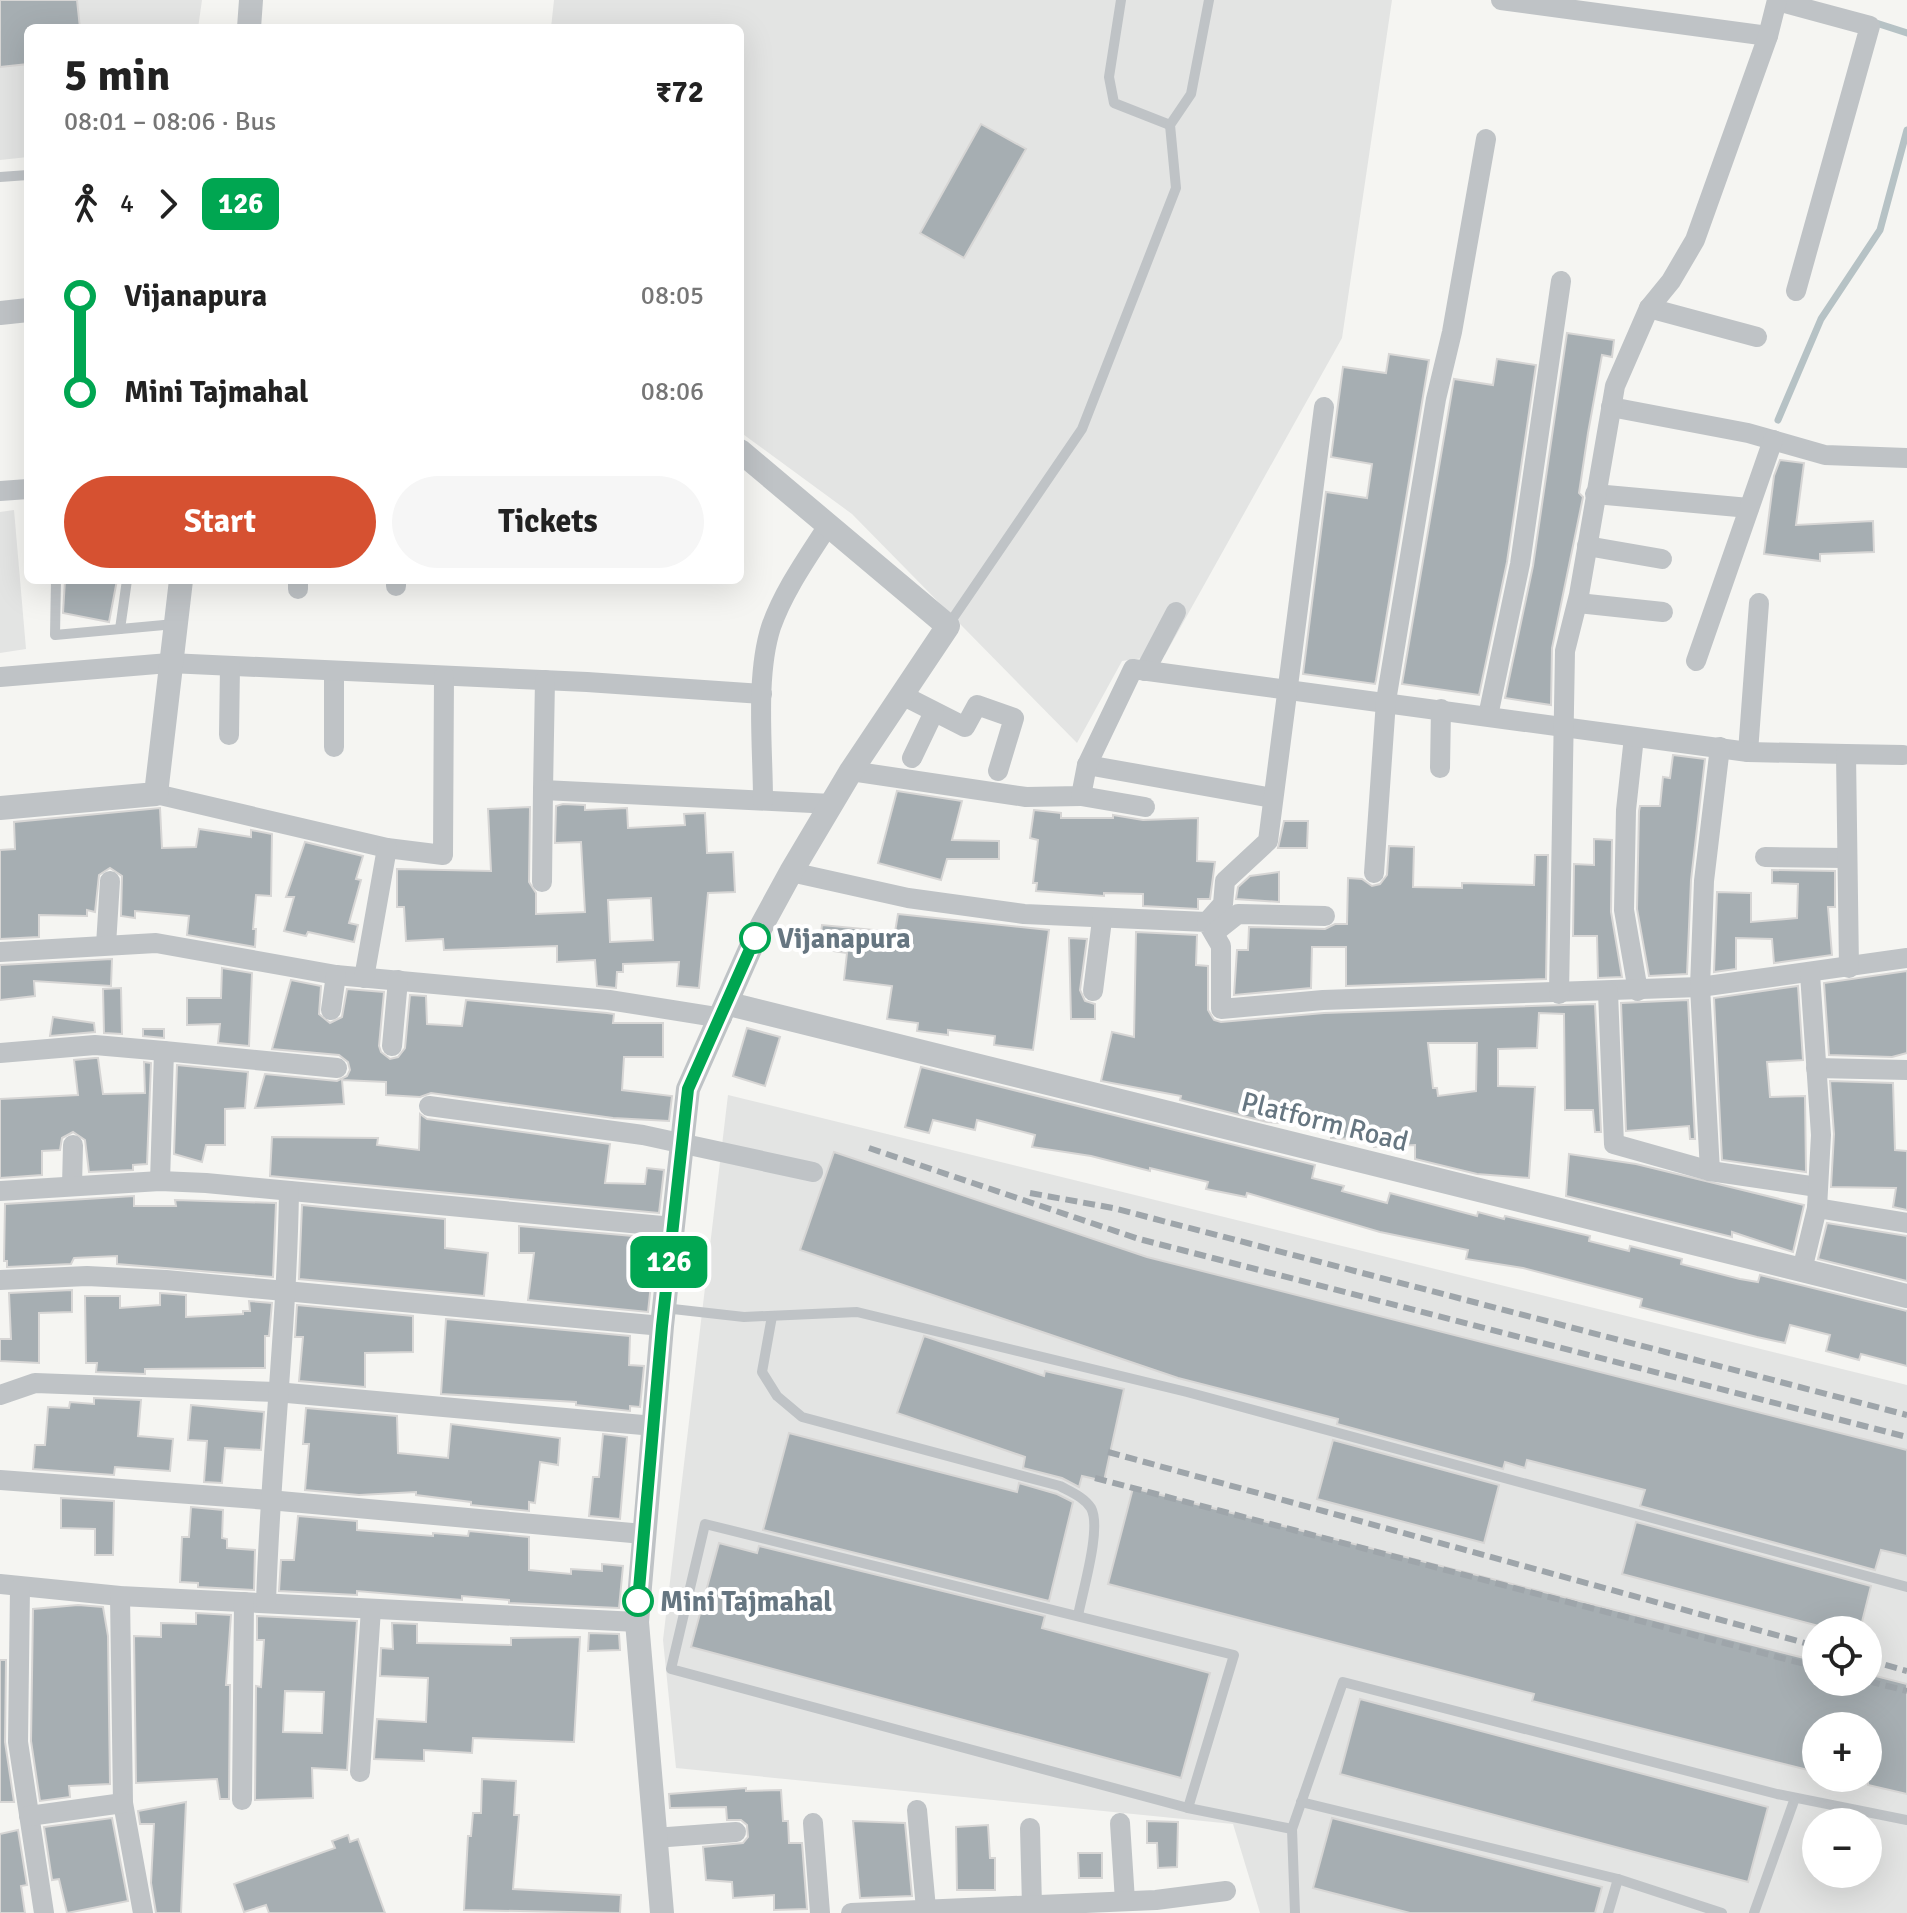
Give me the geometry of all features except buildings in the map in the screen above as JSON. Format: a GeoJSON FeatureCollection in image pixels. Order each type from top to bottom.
{"type":"FeatureCollection","features":[{"type":"Feature","properties":{"kind":"street"},"geometry":{"type":"LineString","coordinates":[[249,24],[251,0]]}},
{"type":"Feature","properties":{"kind":"street"},"geometry":{"type":"LineString","coordinates":[[1501,0],[1768,36]]}},
{"type":"Feature","properties":{"kind":"street"},"geometry":{"type":"LineString","coordinates":[[1559,994],[1565,651],[1578,603],[1611,407],[1630,345],[1649,308],[1671,281],[1695,240],[1768,36],[1777,1],[1833,8],[1870,26],[1796,291]]}},
{"type":"Feature","properties":{"kind":"street"},"geometry":{"type":"LineString","coordinates":[[1374,873],[1386,701],[1436,399],[1452,332],[1486,139]]}},
{"type":"Feature","properties":{"kind":"street"},"geometry":{"type":"LineString","coordinates":[[1488,716],[1520,564],[1561,281]]}},
{"type":"Feature","properties":{"kind":"street"},"geometry":{"type":"LineString","coordinates":[[1649,308],[1757,337]]}},
{"type":"Feature","properties":{"kind":"street"},"geometry":{"type":"LineString","coordinates":[[0,313],[24,310]]}},
{"type":"Feature","properties":{"kind":"street"},"geometry":{"type":"LineString","coordinates":[[1211,927],[1223,904],[1225,881],[1268,841],[1285,690],[1324,407]]}},
{"type":"Feature","properties":{"kind":"street"},"geometry":{"type":"LineString","coordinates":[[1611,407],[1773,440],[1825,455],[1907,458]]}},
{"type":"Feature","properties":{"kind":"street"},"geometry":{"type":"LineString","coordinates":[[1696,661],[1773,440]]}},
{"type":"Feature","properties":{"kind":"street"},"geometry":{"type":"LineString","coordinates":[[662,1913],[637,1622],[663,1317],[688,1089],[755,938],[791,872],[851,771],[948,626],[744,454]]}},
{"type":"Feature","properties":{"kind":"street"},"geometry":{"type":"LineString","coordinates":[[0,491],[24,489]]}},
{"type":"Feature","properties":{"kind":"street"},"geometry":{"type":"LineString","coordinates":[[1595,494],[1749,508]]}},
{"type":"Feature","properties":{"kind":"street"},"geometry":{"type":"LineString","coordinates":[[763,800],[762,694],[770,629],[786,591],[829,524]]}},
{"type":"Feature","properties":{"kind":"street"},"geometry":{"type":"LineString","coordinates":[[1587,546],[1662,559]]}},
{"type":"Feature","properties":{"kind":"street"},"geometry":{"type":"LineString","coordinates":[[156,794],[180,584]]}},
{"type":"Feature","properties":{"kind":"street"},"geometry":{"type":"LineString","coordinates":[[1578,603],[1663,612]]}},
{"type":"Feature","properties":{"kind":"street"},"geometry":{"type":"LineString","coordinates":[[1748,752],[1759,603]]}},
{"type":"Feature","properties":{"kind":"street"},"geometry":{"type":"LineString","coordinates":[[1145,671],[1176,612]]}},
{"type":"Feature","properties":{"kind":"street"},"geometry":{"type":"LineString","coordinates":[[0,677],[169,663],[545,680],[762,694]]}},
{"type":"Feature","properties":{"kind":"street"},"geometry":{"type":"LineString","coordinates":[[229,735],[230,666]]}},
{"type":"Feature","properties":{"kind":"street"},"geometry":{"type":"LineString","coordinates":[[1081,796],[1087,765],[1133,669],[1748,752],[1903,755]]}},
{"type":"Feature","properties":{"kind":"street"},"geometry":{"type":"LineString","coordinates":[[334,671],[334,747]]}},
{"type":"Feature","properties":{"kind":"street"},"geometry":{"type":"LineString","coordinates":[[0,808],[156,794],[387,848],[443,855],[444,676]]}},
{"type":"Feature","properties":{"kind":"street"},"geometry":{"type":"LineString","coordinates":[[542,882],[545,680]]}},
{"type":"Feature","properties":{"kind":"street"},"geometry":{"type":"LineString","coordinates":[[902,695],[965,727],[977,705],[1014,718],[998,771]]}},
{"type":"Feature","properties":{"kind":"street"},"geometry":{"type":"LineString","coordinates":[[1440,768],[1441,709]]}},
{"type":"Feature","properties":{"kind":"street"},"geometry":{"type":"LineString","coordinates":[[912,758],[934,712]]}},
{"type":"Feature","properties":{"kind":"street"},"geometry":{"type":"LineString","coordinates":[[1634,737],[1626,810],[1624,910],[1638,991]]}},
{"type":"Feature","properties":{"kind":"street"},"geometry":{"type":"LineString","coordinates":[[1710,1171],[1700,987],[1704,881],[1720,747]]}},
{"type":"Feature","properties":{"kind":"street"},"geometry":{"type":"LineString","coordinates":[[1846,754],[1849,968]]}},
{"type":"Feature","properties":{"kind":"street"},"geometry":{"type":"LineString","coordinates":[[1087,765],[1272,798]]}},
{"type":"Feature","properties":{"kind":"street"},"geometry":{"type":"LineString","coordinates":[[851,771],[1026,797],[1081,796],[1145,807]]}},
{"type":"Feature","properties":{"kind":"street"},"geometry":{"type":"LineString","coordinates":[[543,790],[832,804]]}},
{"type":"Feature","properties":{"kind":"street"},"geometry":{"type":"LineString","coordinates":[[364,978],[387,848]]}},
{"type":"Feature","properties":{"kind":"street"},"geometry":{"type":"LineString","coordinates":[[1765,857],[1846,858]]}},
{"type":"Feature","properties":{"kind":"street"},"geometry":{"type":"LineString","coordinates":[[791,872],[908,898],[1024,914],[1211,927],[1238,914],[1325,916]]}},
{"type":"Feature","properties":{"kind":"street"},"geometry":{"type":"LineString","coordinates":[[106,945],[110,881]]}},
{"type":"Feature","properties":{"kind":"street"},"geometry":{"type":"LineString","coordinates":[[1093,991],[1102,920]]}},
{"type":"Feature","properties":{"kind":"street"},"geometry":{"type":"LineString","coordinates":[[1211,927],[1221,946],[1221,1009],[1323,1000],[1700,987],[1907,958]]}},
{"type":"Feature","properties":{"kind":"street"},"geometry":{"type":"LineString","coordinates":[[0,952],[156,943],[336,975],[725,1011]]}},
{"type":"Feature","properties":{"kind":"street"},"geometry":{"type":"LineString","coordinates":[[1802,1270],[1817,1208],[1821,1135],[1810,974]]}},
{"type":"Feature","properties":{"kind":"street"},"geometry":{"type":"LineString","coordinates":[[331,1010],[336,975]]}},
{"type":"Feature","properties":{"kind":"street"},"geometry":{"type":"LineString","coordinates":[[392,1046],[398,980]]}},
{"type":"Feature","properties":{"kind":"street"},"geometry":{"type":"LineString","coordinates":[[1608,992],[1614,1144],[1710,1171],[1817,1187]]}},
{"type":"Feature","properties":{"kind":"street","name":"Platform Road"},"geometry":{"type":"LineString","coordinates":[[725,1011],[1907,1296]]}},
{"type":"Feature","properties":{"kind":"street"},"geometry":{"type":"LineString","coordinates":[[0,1053],[95,1045],[337,1068]]}},
{"type":"Feature","properties":{"kind":"street"},"geometry":{"type":"LineString","coordinates":[[160,1181],[164,1051]]}},
{"type":"Feature","properties":{"kind":"street"},"geometry":{"type":"LineString","coordinates":[[1816,1068],[1907,1070]]}},
{"type":"Feature","properties":{"kind":"street"},"geometry":{"type":"LineString","coordinates":[[429,1106],[587,1125],[813,1172]]}},
{"type":"Feature","properties":{"kind":"street"},"geometry":{"type":"LineString","coordinates":[[72,1186],[73,1145]]}},
{"type":"Feature","properties":{"kind":"street"},"geometry":{"type":"LineString","coordinates":[[0,1191],[160,1181],[673,1227]]}},
{"type":"Feature","properties":{"kind":"street"},"geometry":{"type":"LineString","coordinates":[[266,1603],[276,1392],[287,1290],[289,1191]]}},
{"type":"Feature","properties":{"kind":"street"},"geometry":{"type":"LineString","coordinates":[[1817,1208],[1907,1223]]}},
{"type":"Feature","properties":{"kind":"street"},"geometry":{"type":"LineString","coordinates":[[0,1280],[87,1276],[663,1317]]}},
{"type":"Feature","properties":{"kind":"street"},"geometry":{"type":"LineString","coordinates":[[0,1395],[35,1383],[276,1392],[654,1426]]}},
{"type":"Feature","properties":{"kind":"street"},"geometry":{"type":"LineString","coordinates":[[0,1480],[269,1500],[643,1534]]}},
{"type":"Feature","properties":{"kind":"street"},"geometry":{"type":"LineString","coordinates":[[44,1913],[18,1742],[10,1586],[120,1596],[637,1622]]}},
{"type":"Feature","properties":{"kind":"street"},"geometry":{"type":"LineString","coordinates":[[120,1596],[123,1803],[143,1913]]}},
{"type":"Feature","properties":{"kind":"street"},"geometry":{"type":"LineString","coordinates":[[242,1800],[244,1602]]}},
{"type":"Feature","properties":{"kind":"street"},"geometry":{"type":"LineString","coordinates":[[360,1772],[371,1609]]}},
{"type":"Feature","properties":{"kind":"street"},"geometry":{"type":"LineString","coordinates":[[29,1816],[123,1803]]}},
{"type":"Feature","properties":{"kind":"street"},"geometry":{"type":"LineString","coordinates":[[917,1810],[926,1909]]}},
{"type":"Feature","properties":{"kind":"street"},"geometry":{"type":"LineString","coordinates":[[813,1823],[820,1913]]}},
{"type":"Feature","properties":{"kind":"street"},"geometry":{"type":"LineString","coordinates":[[1120,1823],[1125,1901]]}},
{"type":"Feature","properties":{"kind":"street"},"geometry":{"type":"LineString","coordinates":[[1030,1828],[1032,1906]]}},
{"type":"Feature","properties":{"kind":"street"},"geometry":{"type":"LineString","coordinates":[[654,1838],[736,1832]]}},
{"type":"Feature","properties":{"kind":"street"},"geometry":{"type":"LineString","coordinates":[[851,1913],[1125,1901],[1226,1891]]}},
{"type":"Feature","properties":{"kind":"lane"},"geometry":{"type":"LineString","coordinates":[[1121,0],[1109,77],[1114,103],[1170,125]]}},
{"type":"Feature","properties":{"kind":"lane"},"geometry":{"type":"LineString","coordinates":[[948,626],[1082,429],[1176,188],[1170,125],[1191,94],[1209,0]]}},
{"type":"Feature","properties":{"kind":"lane"},"geometry":{"type":"LineString","coordinates":[[0,177],[24,175]]}},
{"type":"Feature","properties":{"kind":"lane"},"geometry":{"type":"LineString","coordinates":[[56,584],[55,635],[175,624]]}},
{"type":"Feature","properties":{"kind":"lane"},"geometry":{"type":"LineString","coordinates":[[120,629],[126,584]]}},
{"type":"Feature","properties":{"kind":"lane"},"geometry":{"type":"LineString","coordinates":[[663,1317],[857,1312],[1187,1392],[1907,1587]]}},
{"type":"Feature","properties":{"kind":"lane"},"geometry":{"type":"LineString","coordinates":[[772,1316],[762,1372],[777,1396],[802,1417],[1060,1486],[1080,1496],[1092,1510],[1094,1531],[1078,1616]]}},
{"type":"Feature","properties":{"kind":"lane"},"geometry":{"type":"LineString","coordinates":[[1188,1808],[1234,1655],[705,1524],[671,1669],[1188,1808],[1292,1829]]}},
{"type":"Feature","properties":{"kind":"lane"},"geometry":{"type":"LineString","coordinates":[[1295,1913],[1292,1829],[1343,1682],[1795,1798],[1907,1820]]}},
{"type":"Feature","properties":{"kind":"lane"},"geometry":{"type":"LineString","coordinates":[[1754,1913],[1795,1798]]}},
{"type":"Feature","properties":{"kind":"lane"},"geometry":{"type":"LineString","coordinates":[[1301,1802],[1618,1879],[1722,1913]]}},
{"type":"Feature","properties":{"kind":"lane"},"geometry":{"type":"LineString","coordinates":[[1608,1913],[1618,1879]]}},
{"type":"Feature","properties":{"kind":"shaded area"},"geometry":{"type":"Polygon","coordinates":[[[0,0],[202,0],[199,24],[24,24],[24,157],[0,160],[0,0]]]}},
{"type":"Feature","properties":{"kind":"shaded area"},"geometry":{"type":"Polygon","coordinates":[[[554,0],[1392,0],[1342,338],[1165,655],[1122,661],[1077,743],[852,514],[744,435],[744,24],[551,24],[554,0]]]}},
{"type":"Feature","properties":{"kind":"shaded area"},"geometry":{"type":"Polygon","coordinates":[[[14,510],[26,649],[0,653],[0,512],[14,510]]]}},
{"type":"Feature","properties":{"kind":"shaded area"},"geometry":{"type":"Polygon","coordinates":[[[728,1095],[1907,1385],[1907,1913],[1260,1913],[1233,1824],[676,1768],[663,1640],[728,1095]]]}},
{"type":"Feature","properties":{"kind":"waterway"},"geometry":{"type":"LineString","coordinates":[[1873,22],[1907,33]]}},
{"type":"Feature","properties":{"kind":"waterway"},"geometry":{"type":"LineString","coordinates":[[1778,420],[1821,319],[1880,230],[1907,130]]}},
{"type":"Feature","properties":{"kind":"railway"},"geometry":{"type":"LineString","coordinates":[[869,1148],[1139,1239],[1907,1437]]}},
{"type":"Feature","properties":{"kind":"railway"},"geometry":{"type":"LineString","coordinates":[[1030,1193],[1113,1208],[1907,1415]]}},
{"type":"Feature","properties":{"kind":"railway"},"geometry":{"type":"LineString","coordinates":[[1108,1452],[1802,1642]]}},
{"type":"Feature","properties":{"kind":"railway"},"geometry":{"type":"LineString","coordinates":[[1095,1478],[1802,1663]]}},
{"type":"Feature","properties":{"kind":"railway"},"geometry":{"type":"LineString","coordinates":[[1882,1664],[1907,1671]]}},
{"type":"Feature","properties":{"kind":"railway"},"geometry":{"type":"LineString","coordinates":[[1882,1685],[1907,1691]]}},
{"type":"Feature","properties":{"kind":"bus line","name":"126"},"geometry":{"type":"LineString","coordinates":[[638,1601],[662,1326],[688,1089],[729,1004],[755,938]]}},
{"type":"Feature","properties":{"kind":"place","name":"Vijanapura"},"geometry":{"type":"Point","coordinates":[755,938]}},
{"type":"Feature","properties":{"kind":"place","name":"Mini Tajmahal"},"geometry":{"type":"Point","coordinates":[638,1601]}}]}
